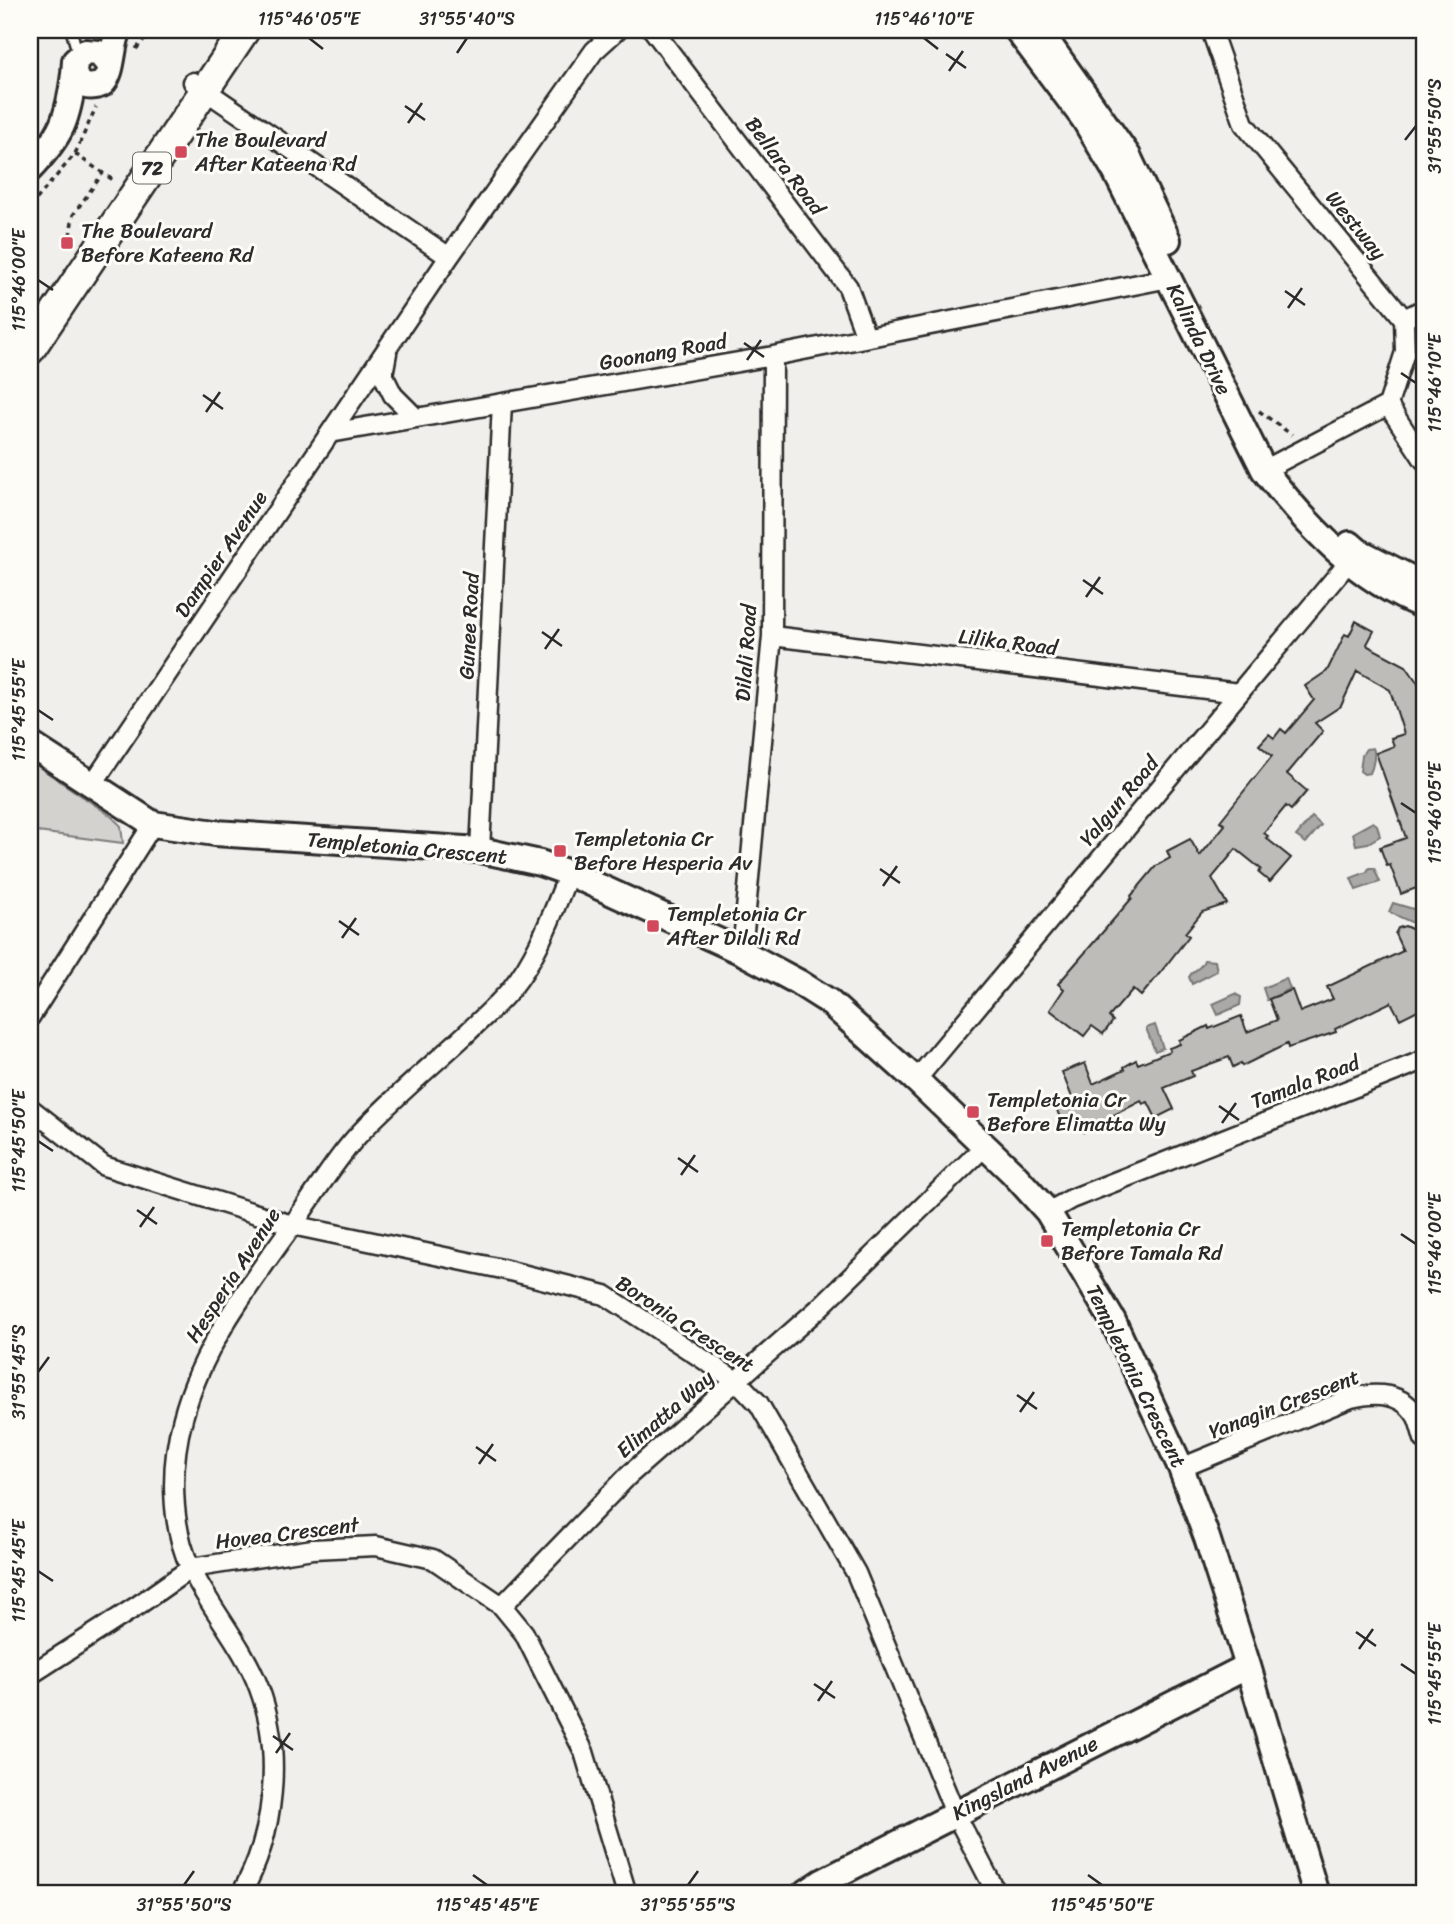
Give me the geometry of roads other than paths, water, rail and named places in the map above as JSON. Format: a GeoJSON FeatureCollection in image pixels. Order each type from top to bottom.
{"type":"FeatureCollection","features":[{"type":"Feature","properties":{"kind":"main road","name":"72"},"geometry":{"type":"LineString","coordinates":[[30,350],[200,86],[228,30]]}},
{"type":"Feature","properties":{"kind":"main road","name":"72"},"geometry":{"type":"LineString","coordinates":[[30,323],[113,180],[200,86],[245,30]]}},
{"type":"Feature","properties":{"kind":"street","name":"Dampier Avenue"},"geometry":{"type":"LineString","coordinates":[[92,785],[449,257],[594,51],[617,30]]}},
{"type":"Feature","properties":{"kind":"street","name":"Bellara Road"},"geometry":{"type":"LineString","coordinates":[[653,30],[848,287],[866,337]]}},
{"type":"Feature","properties":{"kind":"street","name":"Kalinda Drive"},"geometry":{"type":"LineString","coordinates":[[1017,30],[1084,119],[1115,171],[1168,278],[1287,500],[1353,557],[1409,600],[1424,606]]}},
{"type":"Feature","properties":{"kind":"street","name":"Kalinda Drive"},"geometry":{"type":"LineString","coordinates":[[1039,30],[1128,156],[1270,467]]}},
{"type":"Feature","properties":{"kind":"street","name":"Westway"},"geometry":{"type":"LineString","coordinates":[[1211,30],[1244,124],[1404,319]]}},
{"type":"Feature","properties":{"kind":"street"},"geometry":{"type":"LineString","coordinates":[[30,169],[51,146],[118,32]]}},
{"type":"Feature","properties":{"kind":"street"},"geometry":{"type":"LineString","coordinates":[[200,86],[449,257]]}},
{"type":"Feature","properties":{"kind":"street","name":"Goonang Road"},"geometry":{"type":"LineString","coordinates":[[330,433],[773,356],[1168,278]]}},
{"type":"Feature","properties":{"kind":"street"},"geometry":{"type":"LineString","coordinates":[[1270,467],[1388,405],[1405,352],[1404,319],[1424,309]]}},
{"type":"Feature","properties":{"kind":"street"},"geometry":{"type":"LineString","coordinates":[[388,349],[383,375],[393,396],[416,418]]}},
{"type":"Feature","properties":{"kind":"street","name":"Dilali Road"},"geometry":{"type":"LineString","coordinates":[[742,952],[772,636],[773,356]]}},
{"type":"Feature","properties":{"kind":"street","name":"Gunee Road"},"geometry":{"type":"LineString","coordinates":[[480,850],[502,403]]}},
{"type":"Feature","properties":{"kind":"street"},"geometry":{"type":"LineString","coordinates":[[1388,405],[1424,460]]}},
{"type":"Feature","properties":{"kind":"street","name":"Kalinda Drive"},"geometry":{"type":"LineString","coordinates":[[1353,557],[1424,585]]}},
{"type":"Feature","properties":{"kind":"street","name":"Yalgun Road"},"geometry":{"type":"LineString","coordinates":[[916,1080],[1353,557]]}},
{"type":"Feature","properties":{"kind":"street","name":"Lilika Road"},"geometry":{"type":"LineString","coordinates":[[772,636],[1239,693]]}},
{"type":"Feature","properties":{"kind":"street","name":"Templetonia Crescent"},"geometry":{"type":"LineString","coordinates":[[30,744],[153,824],[215,833],[480,850],[540,863],[569,873],[742,952],[828,1001],[985,1146],[1048,1212],[1113,1321],[1181,1468],[1207,1538],[1316,1894]]}},
{"type":"Feature","properties":{"kind":"street"},"geometry":{"type":"LineString","coordinates":[[30,1017],[153,824]]}},
{"type":"Feature","properties":{"kind":"street","name":"Hesperia Avenue"},"geometry":{"type":"LineString","coordinates":[[241,1894],[253,1872],[263,1843],[268,1809],[272,1780],[267,1713],[258,1686],[191,1568],[180,1538],[174,1497],[182,1419],[197,1376],[217,1336],[292,1225],[359,1134],[510,990],[533,956],[569,873]]}},
{"type":"Feature","properties":{"kind":"street","name":"Tamala Road"},"geometry":{"type":"LineString","coordinates":[[1048,1212],[1071,1199],[1424,1060]]}},
{"type":"Feature","properties":{"kind":"street","name":"Boronia Crescent"},"geometry":{"type":"LineString","coordinates":[[30,1108],[104,1166],[292,1225],[502,1269],[605,1295],[738,1382],[759,1404],[856,1573],[955,1813],[997,1894]]}},
{"type":"Feature","properties":{"kind":"street","name":"Elimatta Way"},"geometry":{"type":"LineString","coordinates":[[502,1606],[629,1475],[818,1310],[985,1146]]}},
{"type":"Feature","properties":{"kind":"street","name":"Yanagin Crescent"},"geometry":{"type":"LineString","coordinates":[[1181,1468],[1351,1398],[1372,1393],[1388,1395],[1403,1403],[1416,1416],[1424,1440]]}},
{"type":"Feature","properties":{"kind":"street","name":"Hovea Crescent"},"geometry":{"type":"LineString","coordinates":[[30,1675],[191,1568],[313,1549],[376,1546],[433,1559],[502,1606],[524,1633],[584,1752],[627,1894]]}},
{"type":"Feature","properties":{"kind":"street","name":"Kingsland Avenue"},"geometry":{"type":"LineString","coordinates":[[804,1894],[955,1813],[1248,1667]]}},
{"type":"Feature","properties":{"kind":"lane"},"geometry":{"type":"LineString","coordinates":[[71,30],[97,70]]}},
{"type":"Feature","properties":{"kind":"place","name":"The Boulevard After Kateena Rd"},"geometry":{"type":"Point","coordinates":[181,152]}},
{"type":"Feature","properties":{"kind":"place","name":"The Boulevard Before Kateena Rd"},"geometry":{"type":"Point","coordinates":[67,243]}},
{"type":"Feature","properties":{"kind":"place","name":"Templetonia Cr Before Hesperia Av"},"geometry":{"type":"Point","coordinates":[560,851]}},
{"type":"Feature","properties":{"kind":"place","name":"Templetonia Cr After Dilali Rd"},"geometry":{"type":"Point","coordinates":[653,926]}},
{"type":"Feature","properties":{"kind":"place","name":"Templetonia Cr Before Elimatta Wy"},"geometry":{"type":"Point","coordinates":[973,1112]}},
{"type":"Feature","properties":{"kind":"place","name":"Templetonia Cr Before Tamala Rd"},"geometry":{"type":"Point","coordinates":[1047,1241]}}]}
